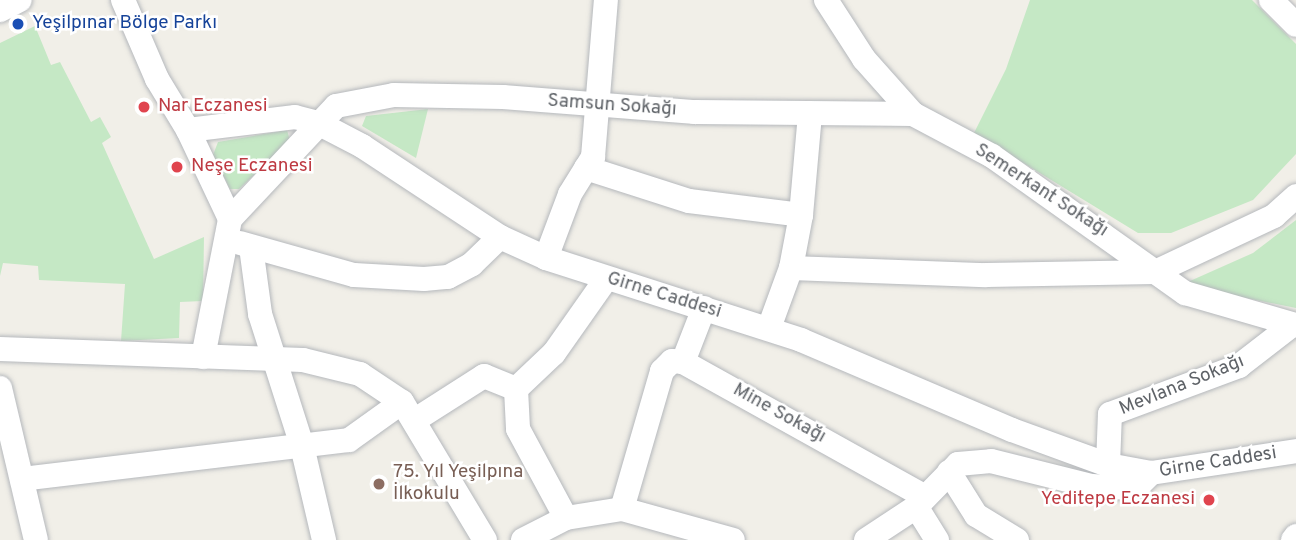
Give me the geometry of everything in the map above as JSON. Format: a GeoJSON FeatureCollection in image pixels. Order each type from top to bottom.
{"type":"FeatureCollection","features":[{"type":"Feature","properties":{"kind":"street"},"geometry":{"type":"LineString","coordinates":[[0,10],[20,0]]}},
{"type":"Feature","properties":{"kind":"street"},"geometry":{"type":"LineString","coordinates":[[123,0],[157,79],[188,130],[237,235],[302,446],[324,540]]}},
{"type":"Feature","properties":{"kind":"street"},"geometry":{"type":"LineString","coordinates":[[546,258],[570,194],[586,168],[597,136],[606,0]]}},
{"type":"Feature","properties":{"kind":"street","name":"Semerkant Sokağı"},"geometry":{"type":"LineString","coordinates":[[825,0],[864,59],[914,114],[992,156],[1185,293],[1294,325]]}},
{"type":"Feature","properties":{"kind":"street"},"geometry":{"type":"LineString","coordinates":[[1271,0],[1296,25]]}},
{"type":"Feature","properties":{"kind":"street","name":"Samsun Sokağı"},"geometry":{"type":"LineString","coordinates":[[237,235],[318,123],[336,106],[394,95],[503,97],[599,106],[810,115],[914,114]]}},
{"type":"Feature","properties":{"kind":"street"},"geometry":{"type":"LineString","coordinates":[[769,328],[791,268],[801,215],[810,115]]}},
{"type":"Feature","properties":{"kind":"street","name":"Girne Caddesi"},"geometry":{"type":"LineString","coordinates":[[188,130],[295,117],[318,123],[362,146],[500,237],[546,258],[769,328],[911,383],[1012,430],[1108,465],[1151,473],[1296,452]]}},
{"type":"Feature","properties":{"kind":"street"},"geometry":{"type":"LineString","coordinates":[[586,168],[689,201],[801,215]]}},
{"type":"Feature","properties":{"kind":"street"},"geometry":{"type":"LineString","coordinates":[[791,268],[986,275],[1155,272],[1274,216],[1296,196]]}},
{"type":"Feature","properties":{"kind":"street"},"geometry":{"type":"LineString","coordinates":[[237,235],[355,275],[424,279],[448,277],[472,264],[500,237]]}},
{"type":"Feature","properties":{"kind":"street"},"geometry":{"type":"LineString","coordinates":[[203,357],[218,271],[237,235]]}},
{"type":"Feature","properties":{"kind":"street"},"geometry":{"type":"LineString","coordinates":[[566,519],[518,429],[516,389],[554,353],[606,279]]}},
{"type":"Feature","properties":{"kind":"street"},"geometry":{"type":"LineString","coordinates":[[622,509],[662,371],[672,361],[683,362],[704,308]]}},
{"type":"Feature","properties":{"kind":"street","name":"Mevlana Sokağı"},"geometry":{"type":"LineString","coordinates":[[1108,465],[1110,414],[1240,366],[1294,325]]}},
{"type":"Feature","properties":{"kind":"street"},"geometry":{"type":"LineString","coordinates":[[0,349],[277,359],[332,363],[360,374],[408,411],[485,540]]}},
{"type":"Feature","properties":{"kind":"street","name":"Mine Sokağı"},"geometry":{"type":"LineString","coordinates":[[683,362],[920,501]]}},
{"type":"Feature","properties":{"kind":"street"},"geometry":{"type":"LineString","coordinates":[[22,479],[349,440],[484,376],[516,389]]}},
{"type":"Feature","properties":{"kind":"street"},"geometry":{"type":"LineString","coordinates":[[0,388],[36,540]]}},
{"type":"Feature","properties":{"kind":"street"},"geometry":{"type":"LineString","coordinates":[[866,540],[920,501],[958,464],[991,461],[1091,486],[1127,488],[1140,484],[1151,473]]}},
{"type":"Feature","properties":{"kind":"street"},"geometry":{"type":"LineString","coordinates":[[949,472],[976,515],[1017,540]]}},
{"type":"Feature","properties":{"kind":"street"},"geometry":{"type":"LineString","coordinates":[[920,501],[937,540]]}},
{"type":"Feature","properties":{"kind":"street"},"geometry":{"type":"LineString","coordinates":[[523,540],[566,519],[622,509],[719,539]]}},
{"type":"Feature","properties":{"kind":"green space"},"geometry":{"type":"Polygon","coordinates":[[[1030,0],[1252,0],[1296,44],[1296,154],[1253,200],[1171,233],[1138,233],[974,133],[1006,69],[1030,0]]]}},
{"type":"Feature","properties":{"kind":"green space"},"geometry":{"type":"Polygon","coordinates":[[[35,26],[51,65],[60,62],[91,122],[100,117],[111,137],[102,143],[154,259],[204,237],[203,301],[180,302],[179,338],[121,341],[125,284],[39,280],[38,266],[3,263],[0,276],[0,43],[35,26]]]}},
{"type":"Feature","properties":{"kind":"green space"},"geometry":{"type":"Polygon","coordinates":[[[428,109],[416,158],[362,126],[366,116],[428,109]]]}},
{"type":"Feature","properties":{"kind":"green space"},"geometry":{"type":"Polygon","coordinates":[[[287,130],[290,141],[239,189],[230,189],[213,155],[218,142],[287,130]]]}},
{"type":"Feature","properties":{"kind":"green space"},"geometry":{"type":"Polygon","coordinates":[[[1296,220],[1296,308],[1191,287],[1190,281],[1253,253],[1296,220]]]}},
{"type":"Feature","properties":{"kind":"place","name":"Yeşilpınar Bölge Parkı"},"geometry":{"type":"Point","coordinates":[18,24]}},
{"type":"Feature","properties":{"kind":"place","name":"Nar Eczanesi"},"geometry":{"type":"Point","coordinates":[144,107]}},
{"type":"Feature","properties":{"kind":"place","name":"Neşe Eczanesi"},"geometry":{"type":"Point","coordinates":[177,167]}},
{"type":"Feature","properties":{"kind":"place","name":"75. Yıl Yeşilpına İlkokulu"},"geometry":{"type":"Point","coordinates":[379,484]}},
{"type":"Feature","properties":{"kind":"place","name":"Yeditepe Eczanesi"},"geometry":{"type":"Point","coordinates":[1209,500]}}]}
